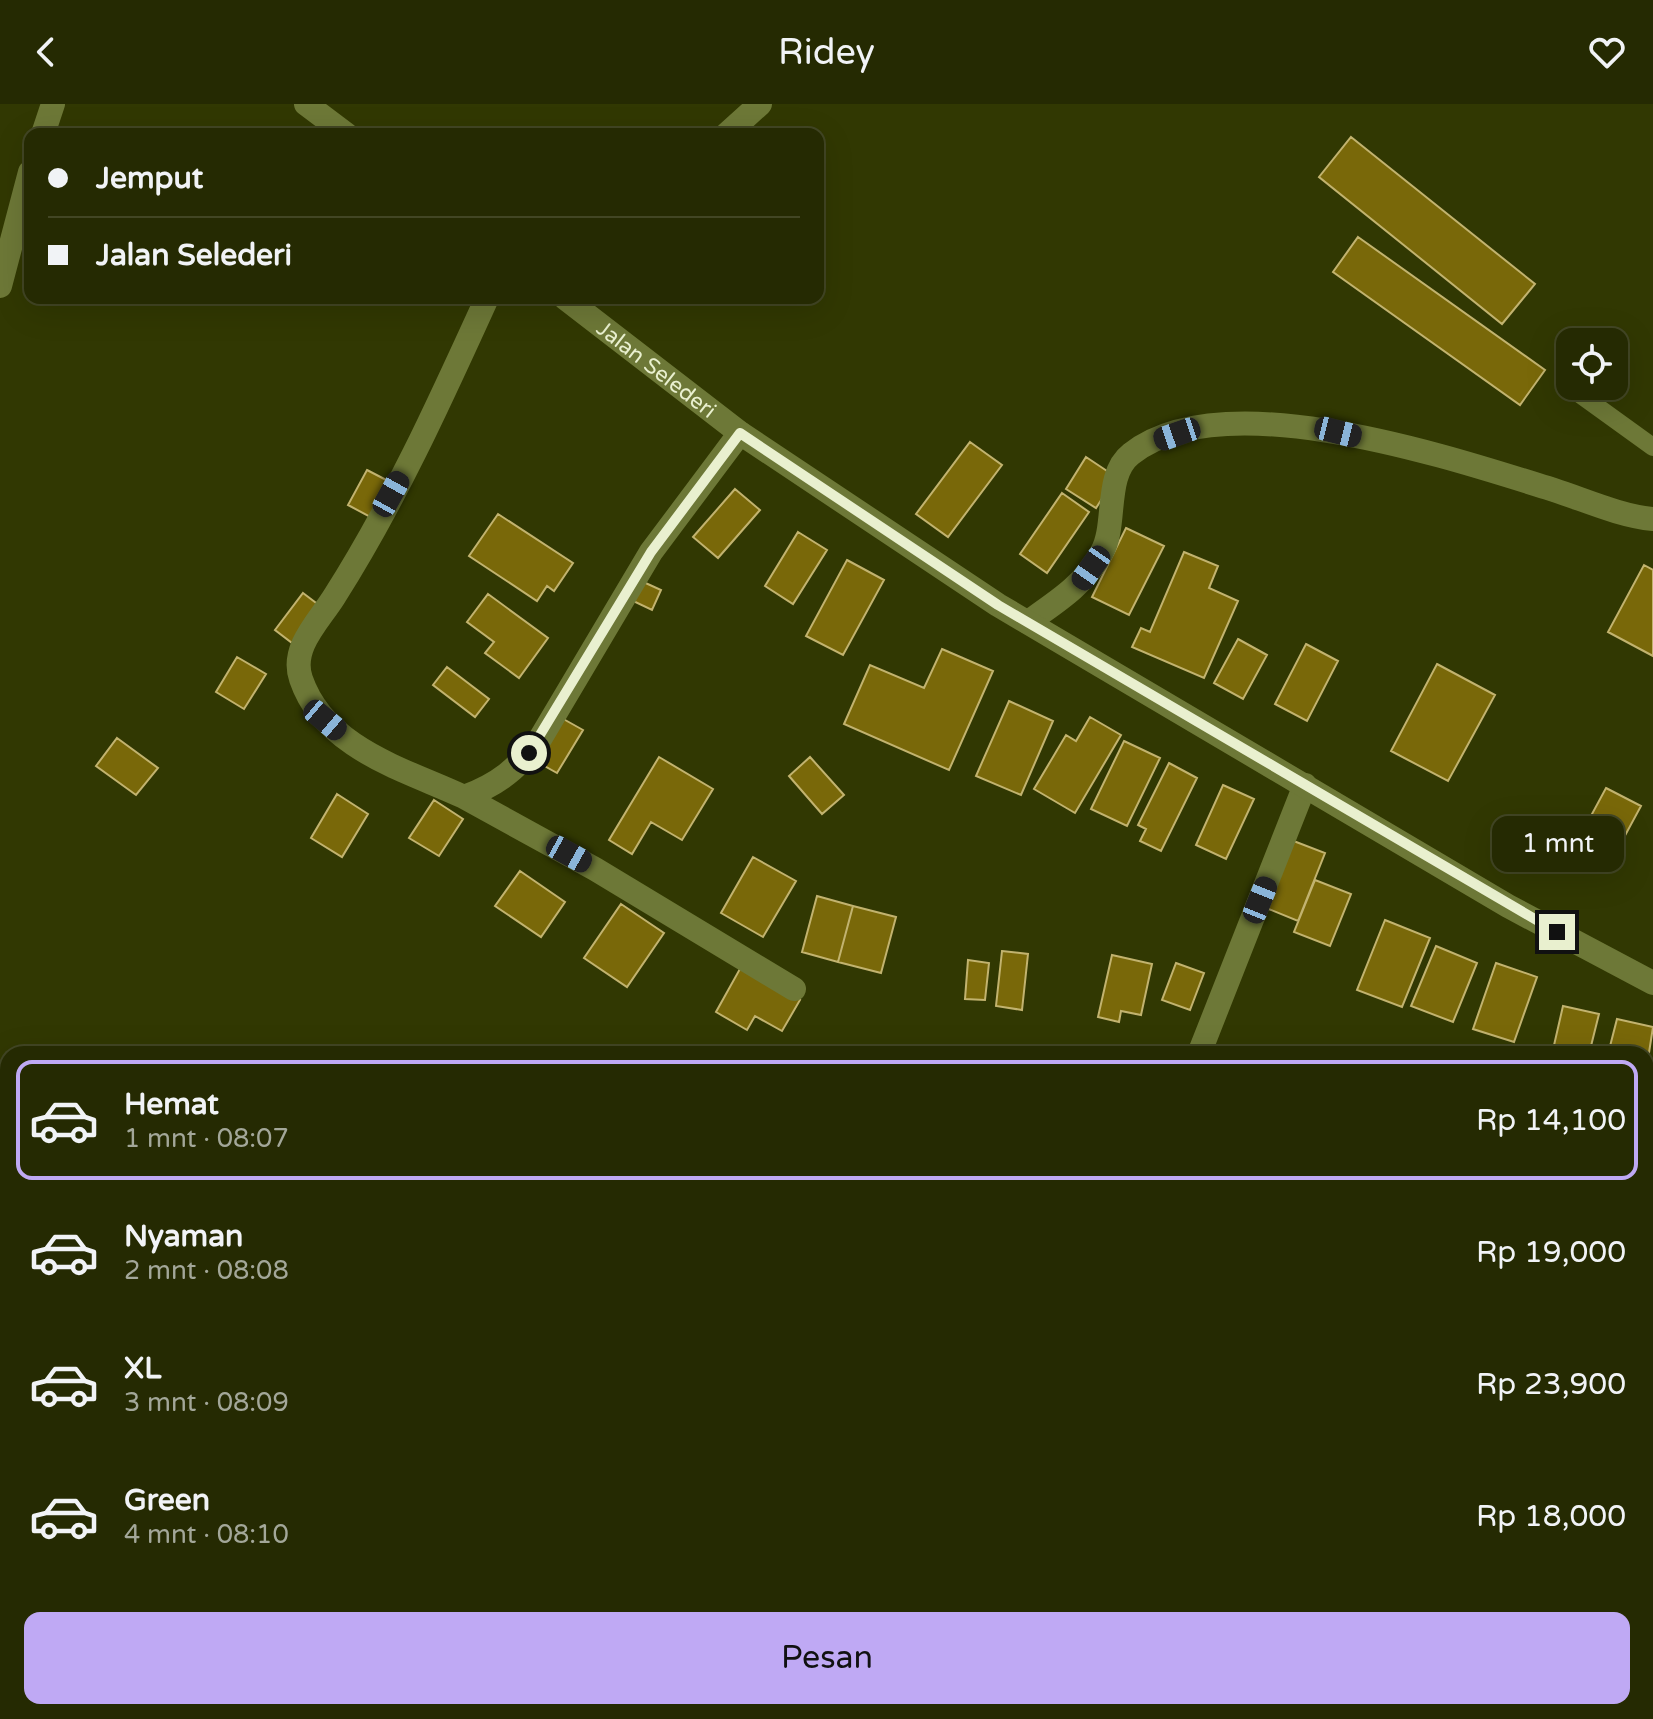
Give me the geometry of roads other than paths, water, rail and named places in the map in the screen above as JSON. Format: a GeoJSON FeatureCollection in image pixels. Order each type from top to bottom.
{"type":"FeatureCollection","features":[{"type":"Feature","properties":{"kind":"street"},"geometry":{"type":"LineString","coordinates":[[45,128],[53,104]]}},
{"type":"Feature","properties":{"kind":"street"},"geometry":{"type":"LineString","coordinates":[[306,104],[338,128]]}},
{"type":"Feature","properties":{"kind":"street"},"geometry":{"type":"LineString","coordinates":[[734,128],[760,104]]}},
{"type":"Feature","properties":{"kind":"street"},"geometry":{"type":"LineString","coordinates":[[0,286],[24,195]]}},
{"type":"Feature","properties":{"kind":"street"},"geometry":{"type":"LineString","coordinates":[[484,304],[421,440],[334,597],[307,634],[299,657],[301,678],[325,720],[371,758],[464,797],[595,869],[794,989]]}},
{"type":"Feature","properties":{"kind":"street","name":"Jalan Selederi"},"geometry":{"type":"LineString","coordinates":[[573,304],[740,433],[1028,622],[1508,906],[1653,983]]}},
{"type":"Feature","properties":{"kind":"street"},"geometry":{"type":"LineString","coordinates":[[1028,622],[1078,587],[1104,550],[1117,477],[1128,456],[1147,444],[1207,423],[1273,423],[1338,432],[1653,519]]}},
{"type":"Feature","properties":{"kind":"street"},"geometry":{"type":"LineString","coordinates":[[464,797],[496,784],[518,768],[540,739],[651,552],[740,433]]}},
{"type":"Feature","properties":{"kind":"street"},"geometry":{"type":"LineString","coordinates":[[1202,1046],[1305,785]]}},
{"type":"Feature","properties":{"kind":"lane"},"geometry":{"type":"LineString","coordinates":[[1588,400],[1653,447]]}}]}
